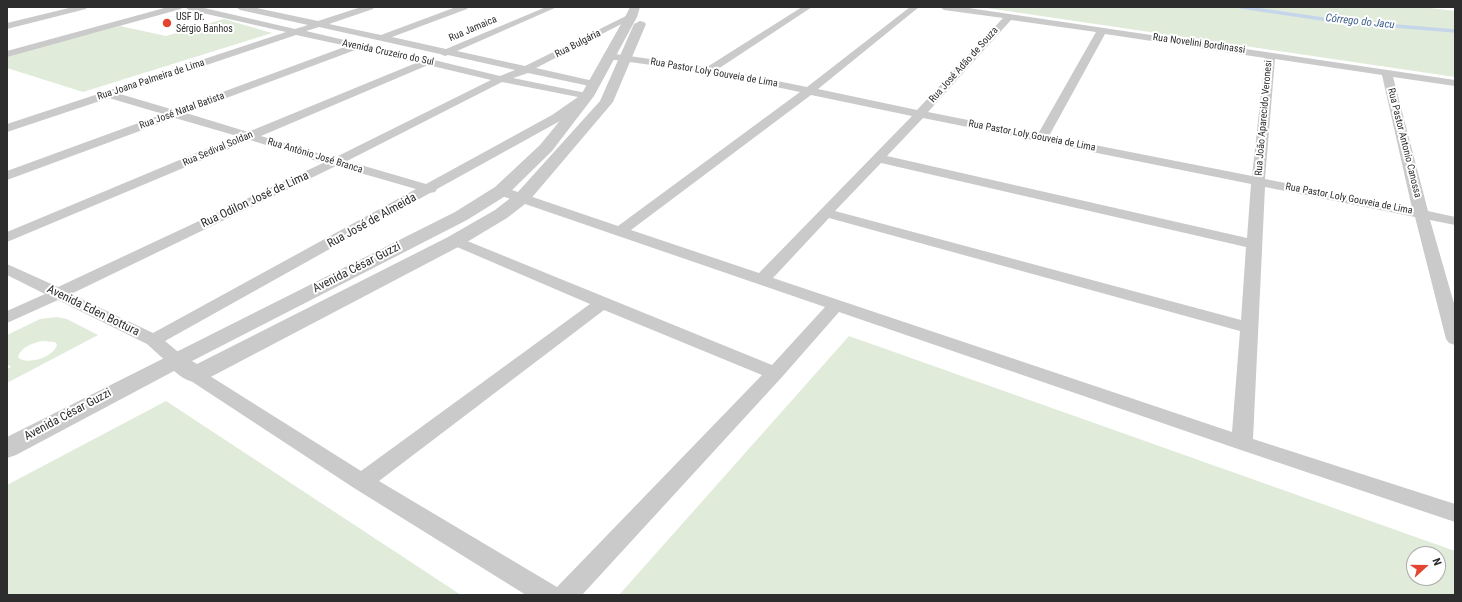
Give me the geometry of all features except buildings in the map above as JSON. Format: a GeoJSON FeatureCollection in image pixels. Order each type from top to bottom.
{"type":"FeatureCollection","features":[{"type":"Feature","properties":{"kind":"street"},"geometry":{"type":"LineString","coordinates":[[7,26],[83,7]]}},
{"type":"Feature","properties":{"kind":"street"},"geometry":{"type":"LineString","coordinates":[[7,54],[178,7]]}},
{"type":"Feature","properties":{"kind":"street","name":"Avenida Cruzeiro do Sul"},"geometry":{"type":"LineString","coordinates":[[189,7],[501,79],[590,90]]}},
{"type":"Feature","properties":{"kind":"street","name":"Avenida Cruzeiro do Sul"},"geometry":{"type":"LineString","coordinates":[[240,7],[526,70],[590,90]]}},
{"type":"Feature","properties":{"kind":"street"},"geometry":{"type":"LineString","coordinates":[[262,12],[278,7]]}},
{"type":"Feature","properties":{"kind":"street","name":"Rua Joana Palmeira de Lima"},"geometry":{"type":"LineString","coordinates":[[7,128],[370,7]]}},
{"type":"Feature","properties":{"kind":"street"},"geometry":{"type":"LineString","coordinates":[[381,38],[464,7]]}},
{"type":"Feature","properties":{"kind":"street","name":"Rua Jamaica"},"geometry":{"type":"LineString","coordinates":[[445,53],[553,7]]}},
{"type":"Feature","properties":{"kind":"street"},"geometry":{"type":"LineString","coordinates":[[709,70],[808,7]]}},
{"type":"Feature","properties":{"kind":"street"},"geometry":{"type":"LineString","coordinates":[[621,230],[809,91],[915,7]]}},
{"type":"Feature","properties":{"kind":"street","name":"Rua Novelini Bordinassi"},"geometry":{"type":"LineString","coordinates":[[944,7],[1455,83]]}},
{"type":"Feature","properties":{"kind":"street","name":"Avenida César Guzzi"},"geometry":{"type":"LineString","coordinates":[[617,57],[637,12]]}},
{"type":"Feature","properties":{"kind":"street","name":"Avenida César Guzzi"},"geometry":{"type":"LineString","coordinates":[[7,448],[176,360],[443,225],[501,191],[546,148],[617,57],[637,12]]}},
{"type":"Feature","properties":{"kind":"street","name":"Rua Bulgária"},"geometry":{"type":"LineString","coordinates":[[501,79],[526,70],[637,12]]}},
{"type":"Feature","properties":{"kind":"street","name":"Rua José Adão de Souza"},"geometry":{"type":"LineString","coordinates":[[763,279],[920,114],[1009,16]]}},
{"type":"Feature","properties":{"kind":"street"},"geometry":{"type":"LineString","coordinates":[[1042,138],[1102,30]]}},
{"type":"Feature","properties":{"kind":"street","name":"Rua José Natal Batista"},"geometry":{"type":"LineString","coordinates":[[7,176],[357,46]]}},
{"type":"Feature","properties":{"kind":"street","name":"Rua João Aparecido Veronesi"},"geometry":{"type":"LineString","coordinates":[[1242,443],[1258,181],[1270,55]]}},
{"type":"Feature","properties":{"kind":"street"},"geometry":{"type":"LineString","coordinates":[[195,375],[455,240],[501,214],[523,197],[606,102],[617,57]]}},
{"type":"Feature","properties":{"kind":"street","name":"Rua Pastor Loly Gouveia de Lima"},"geometry":{"type":"LineString","coordinates":[[617,57],[709,70],[920,114],[1455,221]]}},
{"type":"Feature","properties":{"kind":"street","name":"Rua Sedival Soldan"},"geometry":{"type":"LineString","coordinates":[[7,237],[429,62]]}},
{"type":"Feature","properties":{"kind":"street","name":"Rua Pastor Antonio Canossa"},"geometry":{"type":"LineString","coordinates":[[1386,72],[1421,214],[1455,339]]}},
{"type":"Feature","properties":{"kind":"street","name":"Rua Odilon José de Lima"},"geometry":{"type":"LineString","coordinates":[[7,318],[335,162],[501,79]]}},
{"type":"Feature","properties":{"kind":"street","name":"Rua José de Almeida"},"geometry":{"type":"LineString","coordinates":[[153,340],[430,189],[556,118],[590,90]]}},
{"type":"Feature","properties":{"kind":"street","name":"Rua Antônio José Branca"},"geometry":{"type":"LineString","coordinates":[[109,94],[430,189]]}},
{"type":"Feature","properties":{"kind":"street"},"geometry":{"type":"LineString","coordinates":[[878,158],[1254,244]]}},
{"type":"Feature","properties":{"kind":"street"},"geometry":{"type":"LineString","coordinates":[[501,191],[621,230],[1242,443],[1455,513]]}},
{"type":"Feature","properties":{"kind":"street"},"geometry":{"type":"LineString","coordinates":[[825,213],[1249,328]]}},
{"type":"Feature","properties":{"kind":"street"},"geometry":{"type":"LineString","coordinates":[[455,240],[602,303],[775,373]]}},
{"type":"Feature","properties":{"kind":"street","name":"Avenida Eden Bottura"},"geometry":{"type":"LineString","coordinates":[[7,269],[153,340],[176,360]]}},
{"type":"Feature","properties":{"kind":"street"},"geometry":{"type":"LineString","coordinates":[[362,482],[602,303]]}},
{"type":"Feature","properties":{"kind":"street"},"geometry":{"type":"LineString","coordinates":[[566,595],[775,373],[836,305]]}},
{"type":"Feature","properties":{"kind":"street"},"geometry":{"type":"LineString","coordinates":[[176,360],[195,375],[362,482],[548,595]]}},
{"type":"Feature","properties":{"kind":"green space"},"geometry":{"type":"Polygon","coordinates":[[[980,7],[1421,7],[1455,11],[1455,77],[980,7]]]}},
{"type":"Feature","properties":{"kind":"green space"},"geometry":{"type":"Polygon","coordinates":[[[224,19],[272,33],[83,92],[7,68],[7,56],[120,26],[166,36],[224,19]]]}},
{"type":"Feature","properties":{"kind":"green space"},"geometry":{"type":"Polygon","coordinates":[[[57,317],[67,319],[98,335],[7,383],[7,369],[11,367],[7,364],[7,335],[40,319],[57,317]],[[42,341],[31,344],[22,351],[18,357],[20,359],[30,361],[46,356],[55,349],[57,345],[55,342],[42,341]]]}},
{"type":"Feature","properties":{"kind":"green space"},"geometry":{"type":"Polygon","coordinates":[[[849,336],[1441,546],[1406,546],[1406,586],[1446,586],[1446,548],[1455,551],[1455,595],[619,595],[849,336]]]}},
{"type":"Feature","properties":{"kind":"green space"},"geometry":{"type":"Polygon","coordinates":[[[166,401],[461,595],[7,595],[7,485],[166,401]]]}},
{"type":"Feature","properties":{"kind":"waterway","name":"Córrego do Jacu"},"geometry":{"type":"LineString","coordinates":[[1241,7],[1336,21],[1455,31]]}},
{"type":"Feature","properties":{"kind":"place","name":"USF Dr. Sérgio Banhos"},"geometry":{"type":"Point","coordinates":[167,23]}}]}
